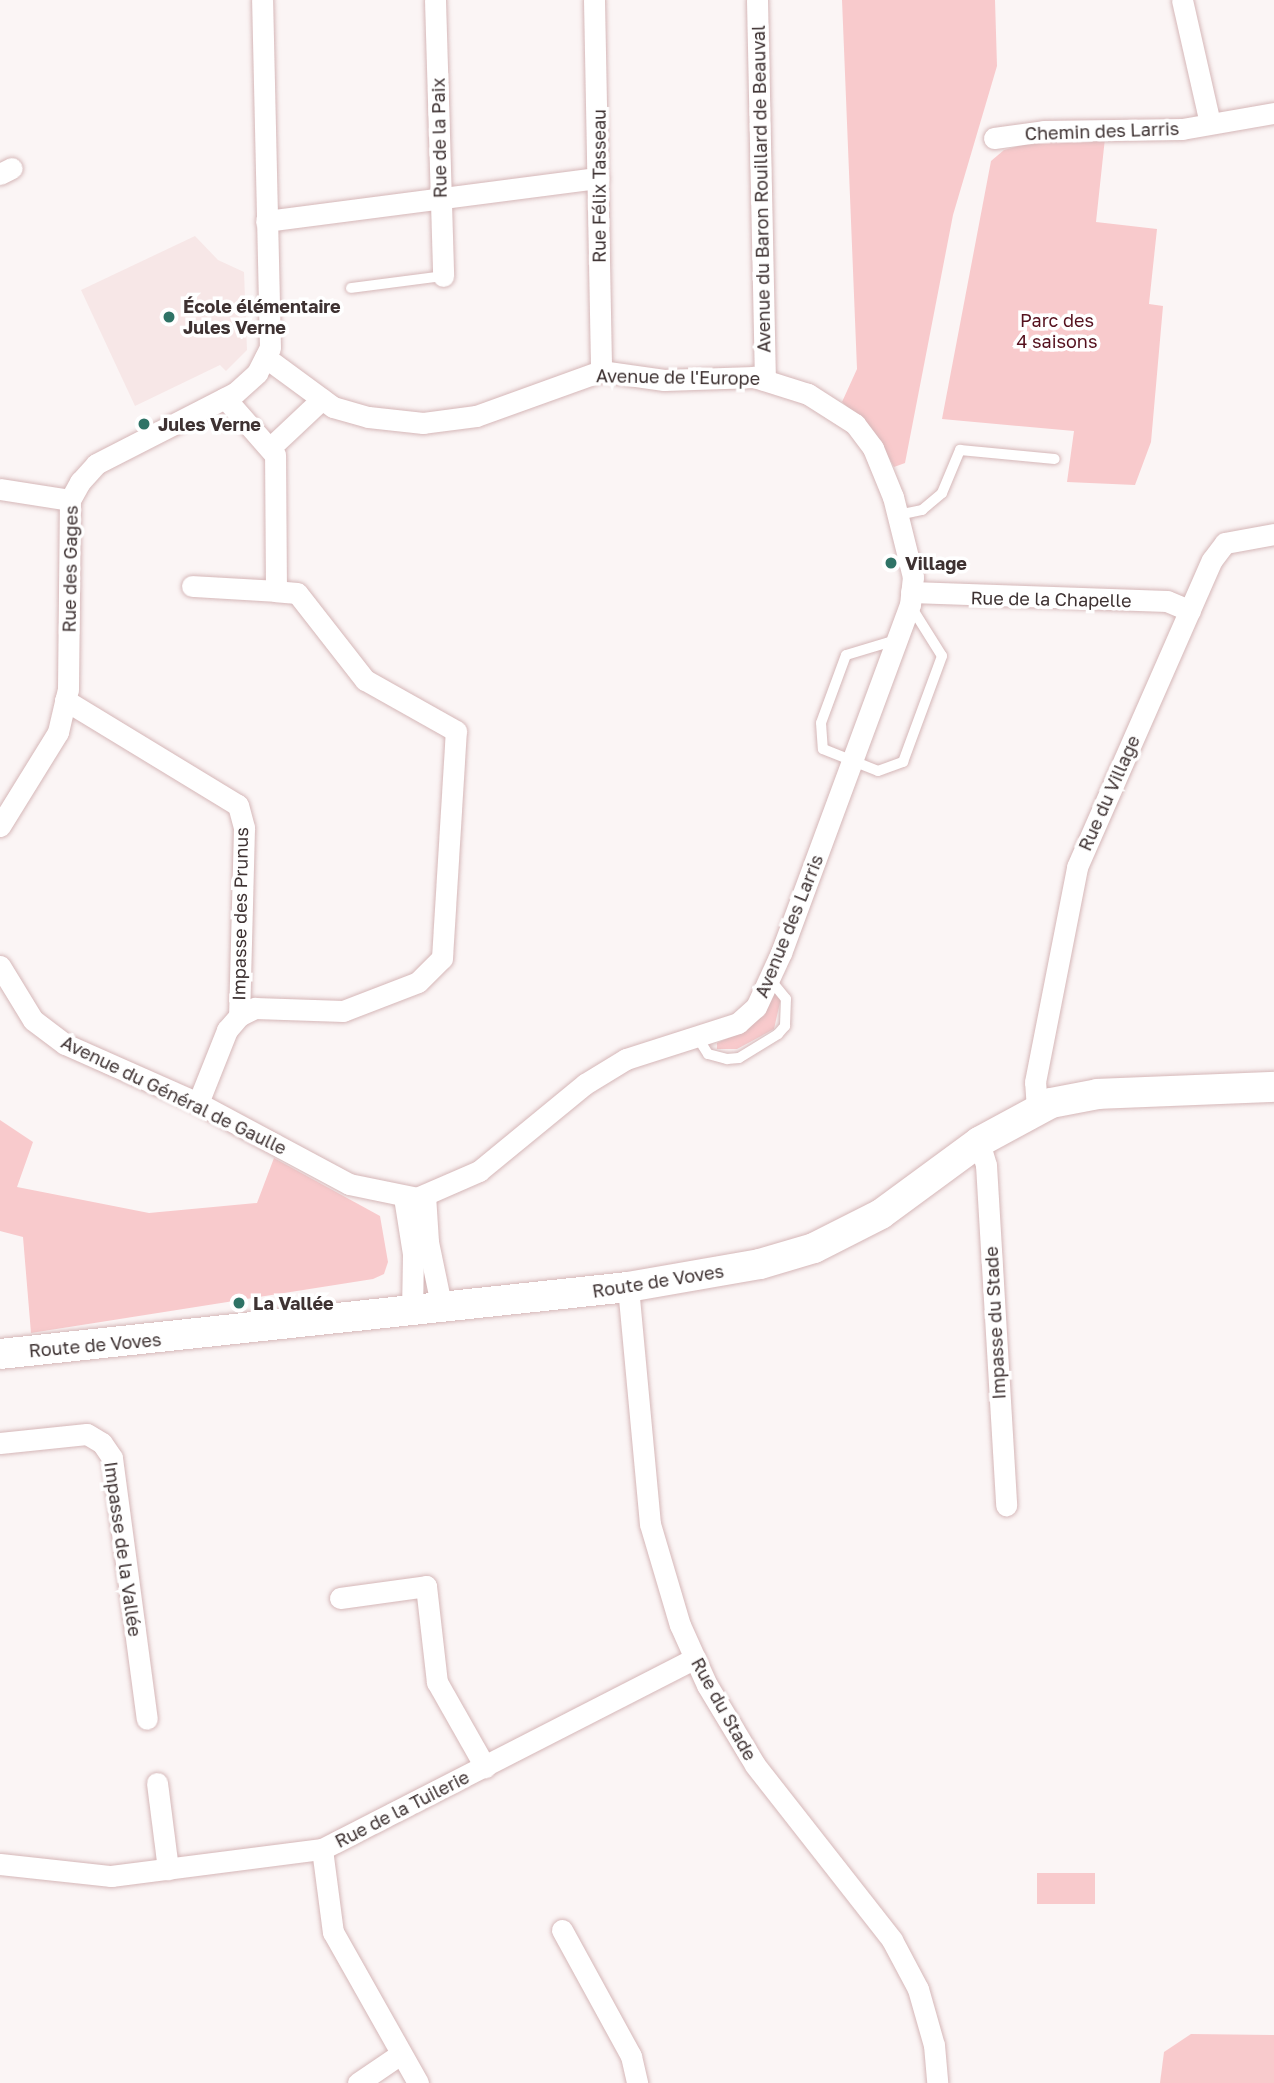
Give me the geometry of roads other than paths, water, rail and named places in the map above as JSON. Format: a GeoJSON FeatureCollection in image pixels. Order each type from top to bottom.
{"type":"FeatureCollection","features":[{"type":"Feature","properties":{"kind":"street"},"geometry":{"type":"LineString","coordinates":[[262,0],[265,221],[271,335],[265,358]]}},
{"type":"Feature","properties":{"kind":"street","name":"Rue de la Paix"},"geometry":{"type":"LineString","coordinates":[[435,0],[443,276]]}},
{"type":"Feature","properties":{"kind":"street","name":"Rue Félix Tasseau"},"geometry":{"type":"LineString","coordinates":[[594,0],[601,371]]}},
{"type":"Feature","properties":{"kind":"street","name":"Avenue du Baron Rouillard de Beauval"},"geometry":{"type":"LineString","coordinates":[[757,0],[765,379]]}},
{"type":"Feature","properties":{"kind":"street"},"geometry":{"type":"LineString","coordinates":[[1182,0],[1210,123]]}},
{"type":"Feature","properties":{"kind":"street","name":"Chemin des Larris"},"geometry":{"type":"LineString","coordinates":[[994,138],[1044,131],[1182,129],[1274,113]]}},
{"type":"Feature","properties":{"kind":"street"},"geometry":{"type":"LineString","coordinates":[[265,221],[598,178]]}},
{"type":"Feature","properties":{"kind":"street","name":"Avenue de l'Europe"},"geometry":{"type":"LineString","coordinates":[[265,358],[333,407],[368,417],[423,423],[501,410],[535,392],[601,371],[664,380],[765,379],[808,394],[855,424],[873,449],[898,515],[913,577],[911,599]]}},
{"type":"Feature","properties":{"kind":"street","name":"Rue des Gages"},"geometry":{"type":"LineString","coordinates":[[0,826],[58,732],[65,700],[69,500],[96,464],[225,398],[257,373],[265,358]]}},
{"type":"Feature","properties":{"kind":"street"},"geometry":{"type":"LineString","coordinates":[[225,398],[271,447],[278,472],[276,591]]}},
{"type":"Feature","properties":{"kind":"street"},"geometry":{"type":"LineString","coordinates":[[271,447],[322,399]]}},
{"type":"Feature","properties":{"kind":"street"},"geometry":{"type":"LineString","coordinates":[[0,489],[69,500]]}},
{"type":"Feature","properties":{"kind":"street","name":"Rue du Village"},"geometry":{"type":"LineString","coordinates":[[1037,1109],[1035,1082],[1077,867],[1212,559],[1225,543],[1274,534]]}},
{"type":"Feature","properties":{"kind":"street"},"geometry":{"type":"LineString","coordinates":[[192,586],[297,593],[365,680],[456,731],[442,958],[418,982],[343,1011],[255,1008],[239,1016],[227,1030],[198,1103]]}},
{"type":"Feature","properties":{"kind":"street","name":"Rue de la Chapelle"},"geometry":{"type":"LineString","coordinates":[[911,599],[1167,601],[1190,611]]}},
{"type":"Feature","properties":{"kind":"street","name":"Avenue des Larris"},"geometry":{"type":"LineString","coordinates":[[415,1197],[479,1171],[585,1084],[626,1059],[738,1023],[756,1007],[770,979],[854,763],[901,638],[911,599]]}},
{"type":"Feature","properties":{"kind":"street","name":"Impasse des Prunus"},"geometry":{"type":"LineString","coordinates":[[65,700],[238,805],[244,828],[239,1016]]}},
{"type":"Feature","properties":{"kind":"street","name":"Avenue du Général de Gaulle"},"geometry":{"type":"LineString","coordinates":[[0,966],[33,1020],[65,1044],[198,1103],[349,1184],[415,1197]]}},
{"type":"Feature","properties":{"kind":"street","name":"Route de Voves"},"geometry":{"type":"LineString","coordinates":[[0,1354],[411,1313],[628,1287],[760,1264],[814,1248],[881,1214],[979,1142],[1037,1109],[1098,1094],[1274,1087]]}},
{"type":"Feature","properties":{"kind":"street","name":"Impasse du Stade"},"geometry":{"type":"LineString","coordinates":[[979,1142],[986,1165],[1006,1505]]}},
{"type":"Feature","properties":{"kind":"street"},"geometry":{"type":"LineString","coordinates":[[415,1197],[442,1309]]}},
{"type":"Feature","properties":{"kind":"street"},"geometry":{"type":"LineString","coordinates":[[411,1313],[415,1197]]}},
{"type":"Feature","properties":{"kind":"street","name":"Rue du Stade"},"geometry":{"type":"LineString","coordinates":[[628,1287],[650,1524],[695,1658],[755,1765],[892,1940],[918,1989],[934,2045],[937,2083]]}},
{"type":"Feature","properties":{"kind":"street","name":"Impasse de la Vallée"},"geometry":{"type":"LineString","coordinates":[[0,1443],[87,1434],[102,1443],[112,1458],[147,1719]]}},
{"type":"Feature","properties":{"kind":"street"},"geometry":{"type":"LineString","coordinates":[[340,1598],[426,1586],[437,1682],[485,1767]]}},
{"type":"Feature","properties":{"kind":"street","name":"Rue de la Tuilerie"},"geometry":{"type":"LineString","coordinates":[[0,1864],[111,1876],[322,1849],[695,1658]]}},
{"type":"Feature","properties":{"kind":"street"},"geometry":{"type":"LineString","coordinates":[[156,1783],[168,1870]]}},
{"type":"Feature","properties":{"kind":"street"},"geometry":{"type":"LineString","coordinates":[[322,1849],[333,1932],[399,2055],[418,2083]]}},
{"type":"Feature","properties":{"kind":"street"},"geometry":{"type":"LineString","coordinates":[[562,1930],[631,2056],[637,2083]]}},
{"type":"Feature","properties":{"kind":"street"},"geometry":{"type":"LineString","coordinates":[[358,2083],[399,2055]]}},
{"type":"Feature","properties":{"kind":"lane"},"geometry":{"type":"LineString","coordinates":[[351,288],[443,276]]}},
{"type":"Feature","properties":{"kind":"lane"},"geometry":{"type":"LineString","coordinates":[[898,515],[922,510],[942,493],[960,450],[1055,458]]}},
{"type":"Feature","properties":{"kind":"lane"},"geometry":{"type":"LineString","coordinates":[[901,638],[846,655],[821,723],[823,749],[877,771],[903,762],[942,656],[911,599]]}},
{"type":"Feature","properties":{"kind":"lane"},"geometry":{"type":"LineString","coordinates":[[698,1038],[708,1054],[727,1059],[739,1058],[778,1034],[785,1026],[786,999],[770,979]]}},
{"type":"Feature","properties":{"kind":"place","name":"École élémentaire Jules Verne"},"geometry":{"type":"Point","coordinates":[169,317]}},
{"type":"Feature","properties":{"kind":"place","name":"Jules Verne"},"geometry":{"type":"Point","coordinates":[144,424]}},
{"type":"Feature","properties":{"kind":"place","name":"Village"},"geometry":{"type":"Point","coordinates":[891,563]}},
{"type":"Feature","properties":{"kind":"place","name":"La Vallée"},"geometry":{"type":"Point","coordinates":[239,1303]}},
{"type":"Feature","properties":{"kind":"park label","name":"Parc des 4 saisons"},"geometry":{"type":"Point","coordinates":[1057,331]}}]}
